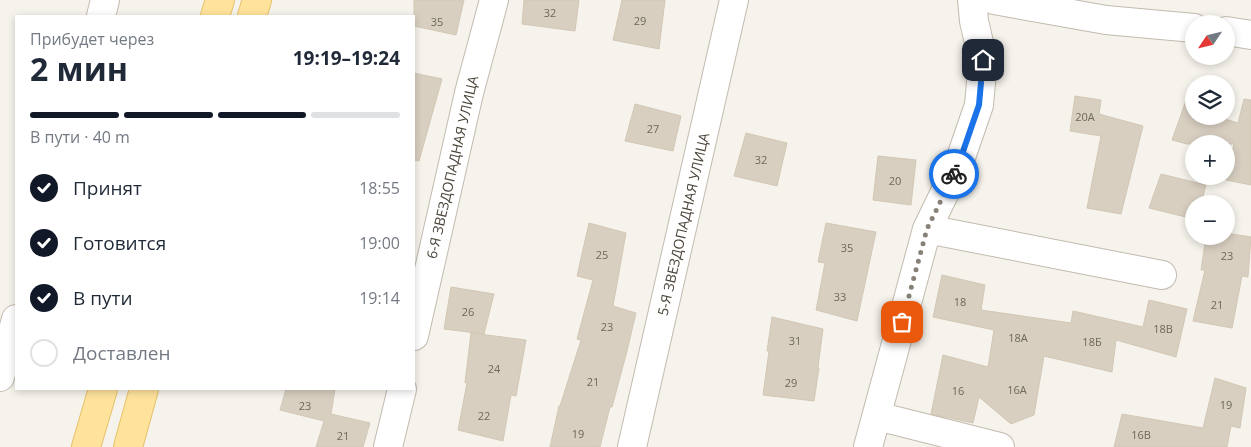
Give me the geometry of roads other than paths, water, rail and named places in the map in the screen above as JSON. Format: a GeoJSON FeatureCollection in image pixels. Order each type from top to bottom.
{"type":"FeatureCollection","features":[{"type":"Feature","properties":{"kind":"main road"},"geometry":{"type":"LineString","coordinates":[[215,15],[220,0]]}},
{"type":"Feature","properties":{"kind":"main road"},"geometry":{"type":"LineString","coordinates":[[252,15],[257,0]]}},
{"type":"Feature","properties":{"kind":"main road"},"geometry":{"type":"LineString","coordinates":[[86,447],[103,390]]}},
{"type":"Feature","properties":{"kind":"main road"},"geometry":{"type":"LineString","coordinates":[[128,447],[144,390]]}},
{"type":"Feature","properties":{"kind":"street"},"geometry":{"type":"LineString","coordinates":[[101,15],[105,0]]}},
{"type":"Feature","properties":{"kind":"street","name":"6-Я ЗВЕЗДОПАДНАЯ УЛИЦА"},"geometry":{"type":"LineString","coordinates":[[415,332],[469,93],[494,0]]}},
{"type":"Feature","properties":{"kind":"street","name":"5-Я ЗВЕЗДОПАДНАЯ УЛИЦА"},"geometry":{"type":"LineString","coordinates":[[632,447],[734,0]]}},
{"type":"Feature","properties":{"kind":"street"},"geometry":{"type":"LineString","coordinates":[[868,447],[927,229],[959,163],[979,105],[983,60],[974,22],[972,0]]}},
{"type":"Feature","properties":{"kind":"street"},"geometry":{"type":"LineString","coordinates":[[994,0],[1106,20],[1185,27]]}},
{"type":"Feature","properties":{"kind":"street"},"geometry":{"type":"LineString","coordinates":[[1235,32],[1251,35]]}},
{"type":"Feature","properties":{"kind":"street"},"geometry":{"type":"LineString","coordinates":[[927,229],[1162,274]]}},
{"type":"Feature","properties":{"kind":"street"},"geometry":{"type":"LineString","coordinates":[[0,377],[15,323]]}},
{"type":"Feature","properties":{"kind":"street"},"geometry":{"type":"LineString","coordinates":[[388,447],[402,390]]}},
{"type":"Feature","properties":{"kind":"street"},"geometry":{"type":"LineString","coordinates":[[877,416],[1000,447]]}}]}
